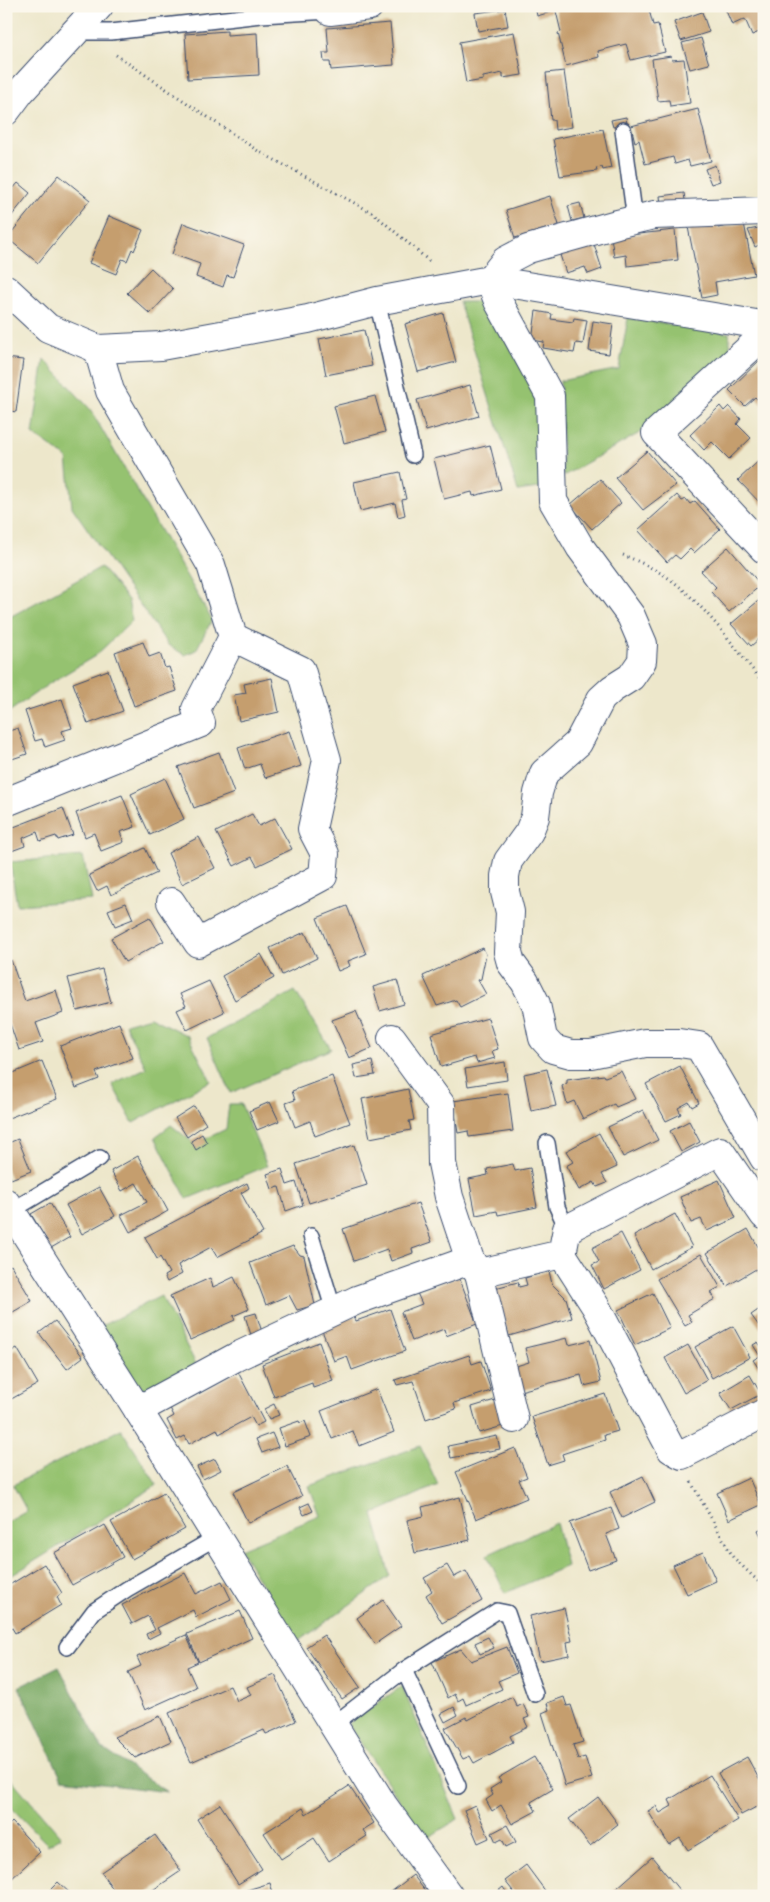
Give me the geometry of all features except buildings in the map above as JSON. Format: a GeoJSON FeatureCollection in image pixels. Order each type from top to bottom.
{"type":"FeatureCollection","features":[{"type":"Feature","properties":{"kind":"street"},"geometry":{"type":"LineString","coordinates":[[6,111],[20,91],[99,6]]}},
{"type":"Feature","properties":{"kind":"street"},"geometry":{"type":"LineString","coordinates":[[330,11],[369,6]]}},
{"type":"Feature","properties":{"kind":"street"},"geometry":{"type":"LineString","coordinates":[[490,280],[505,261],[528,249],[654,215],[764,211]]}},
{"type":"Feature","properties":{"kind":"street"},"geometry":{"type":"LineString","coordinates":[[490,280],[498,301],[550,396],[553,502],[580,547],[631,616],[644,644],[642,661],[631,677],[612,689],[601,699],[578,743],[544,773],[538,793],[535,817],[529,832],[508,861],[505,876],[505,892],[510,912],[508,952],[511,963],[525,982],[536,1004],[543,1038],[553,1049],[571,1054],[591,1054],[646,1043],[679,1043],[699,1046],[764,1158]]}},
{"type":"Feature","properties":{"kind":"street"},"geometry":{"type":"LineString","coordinates":[[6,289],[48,328],[98,349],[161,346],[308,318],[377,301],[490,280],[762,326]]}},
{"type":"Feature","properties":{"kind":"street"},"geometry":{"type":"LineString","coordinates":[[762,326],[656,433],[764,548]]}},
{"type":"Feature","properties":{"kind":"street"},"geometry":{"type":"LineString","coordinates":[[6,802],[201,723],[196,709],[233,637],[211,565],[110,391],[98,349]]}},
{"type":"Feature","properties":{"kind":"street"},"geometry":{"type":"LineString","coordinates":[[171,902],[198,943],[323,876],[325,854],[312,829],[327,760],[301,670],[233,637]]}},
{"type":"Feature","properties":{"kind":"street"},"geometry":{"type":"LineString","coordinates":[[392,1038],[441,1105],[442,1163],[449,1197],[474,1266],[514,1419]]}},
{"type":"Feature","properties":{"kind":"street"},"geometry":{"type":"LineString","coordinates":[[138,1410],[236,1357],[357,1300],[565,1242],[720,1151],[764,1214]]}},
{"type":"Feature","properties":{"kind":"street"},"geometry":{"type":"LineString","coordinates":[[9,1207],[138,1410],[383,1805],[449,1896]]}},
{"type":"Feature","properties":{"kind":"street"},"geometry":{"type":"LineString","coordinates":[[565,1242],[596,1307],[671,1449],[682,1455],[764,1413]]}},
{"type":"Feature","properties":{"kind":"lane"},"geometry":{"type":"LineString","coordinates":[[76,32],[111,32],[261,15],[330,11]]}},
{"type":"Feature","properties":{"kind":"lane"},"geometry":{"type":"LineString","coordinates":[[623,130],[635,220]]}},
{"type":"Feature","properties":{"kind":"lane"},"geometry":{"type":"LineString","coordinates":[[377,301],[413,455]]}},
{"type":"Feature","properties":{"kind":"lane"},"geometry":{"type":"LineString","coordinates":[[547,1142],[557,1207],[565,1242]]}},
{"type":"Feature","properties":{"kind":"lane"},"geometry":{"type":"LineString","coordinates":[[9,1207],[100,1158]]}},
{"type":"Feature","properties":{"kind":"lane"},"geometry":{"type":"LineString","coordinates":[[311,1236],[334,1311]]}},
{"type":"Feature","properties":{"kind":"lane"},"geometry":{"type":"LineString","coordinates":[[67,1647],[94,1611],[127,1589],[217,1537]]}},
{"type":"Feature","properties":{"kind":"lane"},"geometry":{"type":"LineString","coordinates":[[333,1725],[404,1670],[497,1611],[507,1613],[535,1694]]}},
{"type":"Feature","properties":{"kind":"lane"},"geometry":{"type":"LineString","coordinates":[[404,1670],[458,1786]]}},
{"type":"Feature","properties":{"kind":"path"},"geometry":{"type":"LineString","coordinates":[[76,32],[134,66],[258,150],[373,213],[403,237],[455,286]]}},
{"type":"Feature","properties":{"kind":"path"},"geometry":{"type":"LineString","coordinates":[[620,554],[646,564],[680,587],[734,646],[764,684]]}},
{"type":"Feature","properties":{"kind":"path"},"geometry":{"type":"LineString","coordinates":[[682,1455],[693,1487],[733,1557],[764,1587]]}},
{"type":"Feature","properties":{"kind":"green space"},"geometry":{"type":"Polygon","coordinates":[[[459,302],[489,302],[545,406],[545,487],[518,491],[459,302]]]}},
{"type":"Feature","properties":{"kind":"green space"},"geometry":{"type":"Polygon","coordinates":[[[628,318],[729,333],[731,352],[638,434],[563,476],[560,381],[619,369],[628,318]]]}},
{"type":"Feature","properties":{"kind":"green space"},"geometry":{"type":"Polygon","coordinates":[[[44,359],[90,409],[212,620],[196,650],[185,655],[168,645],[72,507],[67,458],[33,434],[44,359]]]}},
{"type":"Feature","properties":{"kind":"green space"},"geometry":{"type":"Polygon","coordinates":[[[101,567],[128,600],[132,621],[95,656],[50,683],[6,714],[6,619],[101,567]]]}},
{"type":"Feature","properties":{"kind":"green space"},"geometry":{"type":"Polygon","coordinates":[[[83,856],[92,900],[17,905],[10,862],[83,856]]]}},
{"type":"Feature","properties":{"kind":"green space"},"geometry":{"type":"Polygon","coordinates":[[[295,991],[331,1049],[231,1093],[207,1038],[295,991]]]}},
{"type":"Feature","properties":{"kind":"green space"},"geometry":{"type":"Polygon","coordinates":[[[150,1017],[188,1036],[211,1081],[133,1123],[112,1084],[146,1068],[125,1024],[150,1017]]]}},
{"type":"Feature","properties":{"kind":"green space"},"geometry":{"type":"Polygon","coordinates":[[[229,1104],[241,1104],[267,1166],[187,1199],[155,1137],[171,1125],[195,1144],[226,1129],[229,1104]]]}},
{"type":"Feature","properties":{"kind":"green space"},"geometry":{"type":"Polygon","coordinates":[[[161,1296],[198,1368],[144,1393],[101,1326],[161,1296]]]}},
{"type":"Feature","properties":{"kind":"green space"},"geometry":{"type":"Polygon","coordinates":[[[121,1429],[157,1485],[6,1579],[6,1523],[27,1511],[13,1485],[121,1429]]]}},
{"type":"Feature","properties":{"kind":"green space"},"geometry":{"type":"Polygon","coordinates":[[[420,1446],[438,1485],[373,1514],[390,1576],[297,1642],[240,1549],[320,1516],[309,1486],[420,1446]]]}},
{"type":"Feature","properties":{"kind":"green space"},"geometry":{"type":"Polygon","coordinates":[[[556,1523],[567,1566],[505,1593],[487,1555],[556,1523]]]}},
{"type":"Feature","properties":{"kind":"green space"},"geometry":{"type":"Polygon","coordinates":[[[59,1667],[102,1748],[167,1792],[62,1779],[19,1687],[59,1667]]]}},
{"type":"Feature","properties":{"kind":"green space"},"geometry":{"type":"Polygon","coordinates":[[[402,1686],[458,1819],[426,1839],[348,1724],[402,1686]]]}},
{"type":"Feature","properties":{"kind":"green space"},"geometry":{"type":"Polygon","coordinates":[[[6,1773],[61,1837],[48,1845],[6,1802],[6,1773]]]}}]}
